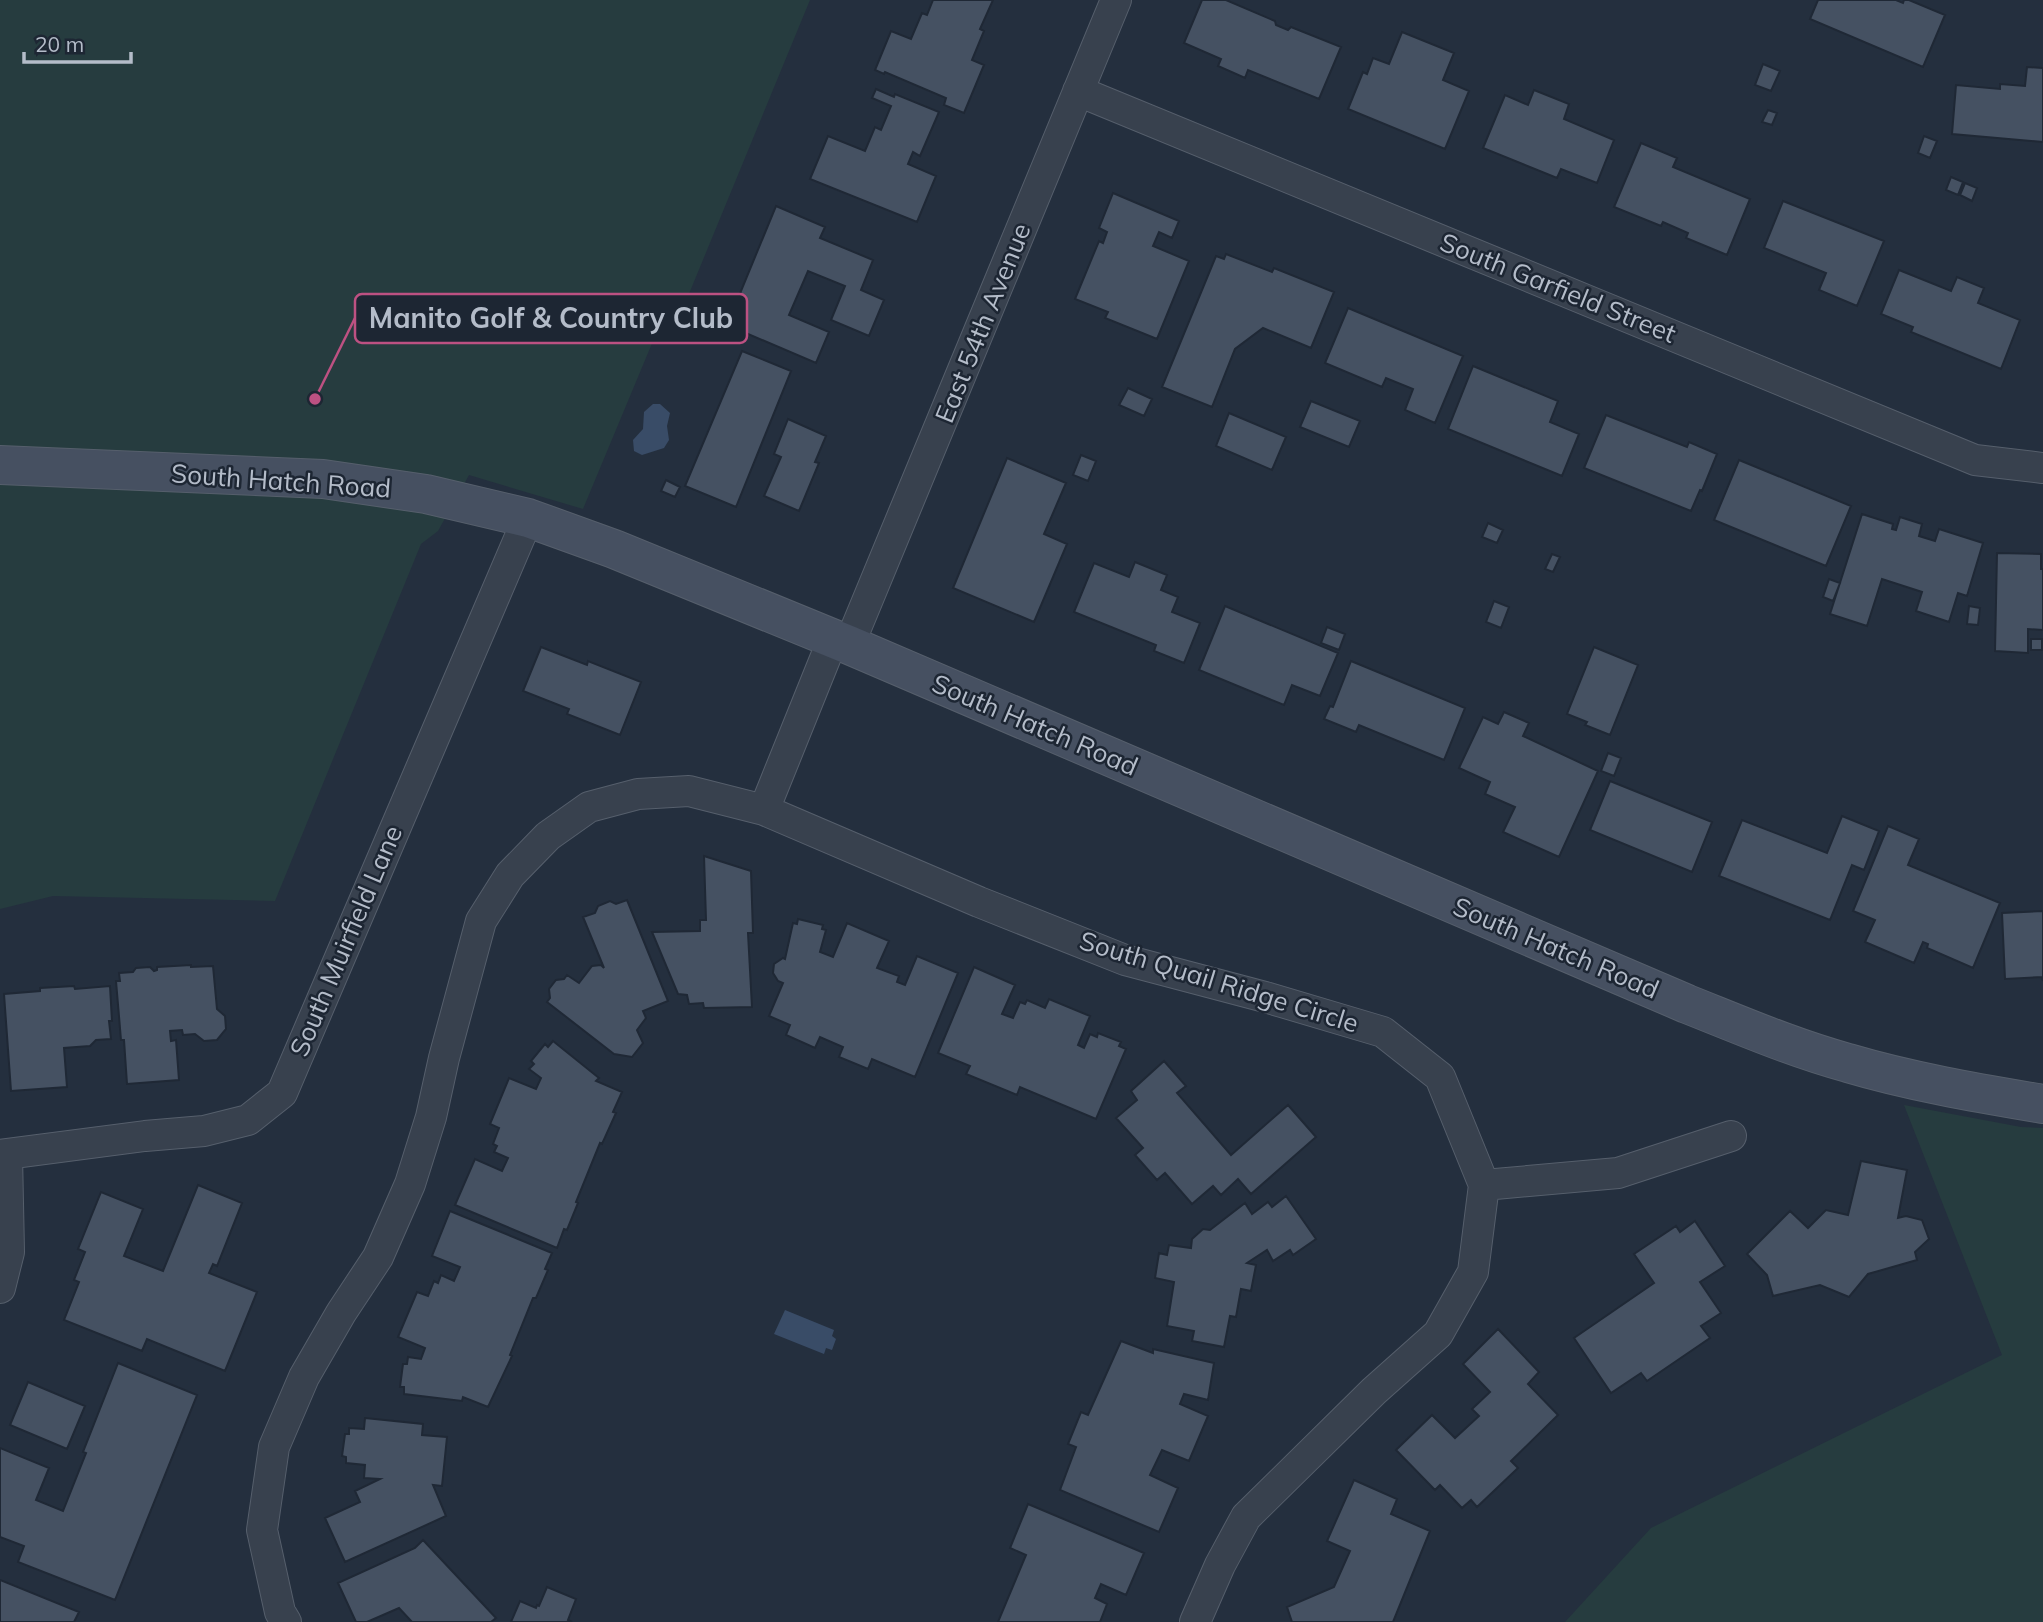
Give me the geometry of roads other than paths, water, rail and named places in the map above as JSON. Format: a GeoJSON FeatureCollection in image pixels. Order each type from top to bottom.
{"type":"FeatureCollection","features":[{"type":"Feature","properties":{"kind":"main road","name":"South Hatch Road"},"geometry":{"type":"LineString","coordinates":[[0,465],[323,479],[426,494],[528,518],[614,549],[841,642],[1766,1036],[1847,1063],[1909,1079],[2043,1104]]}},
{"type":"Feature","properties":{"kind":"street","name":"East 54th Avenue"},"geometry":{"type":"LineString","coordinates":[[764,810],[841,642],[1116,0]]}},
{"type":"Feature","properties":{"kind":"street","name":"South Garfield Street"},"geometry":{"type":"LineString","coordinates":[[1079,91],[1975,460],[2043,468]]}},
{"type":"Feature","properties":{"kind":"street","name":"South Muirfield Lane"},"geometry":{"type":"LineString","coordinates":[[3,1155],[204,1131],[248,1121],[282,1093],[528,518]]}},
{"type":"Feature","properties":{"kind":"street","name":"South Quail Ridge Circle"},"geometry":{"type":"LineString","coordinates":[[286,1622],[280,1612],[262,1530],[274,1447],[304,1377],[378,1257],[410,1184],[431,1117],[481,921],[510,875],[548,836],[589,807],[638,794],[689,791],[764,810],[979,902],[1125,960],[1383,1031],[1440,1077],[1484,1185],[1473,1272],[1438,1334],[1374,1391],[1247,1517],[1220,1565],[1195,1622]]}},
{"type":"Feature","properties":{"kind":"street"},"geometry":{"type":"LineString","coordinates":[[1484,1185],[1618,1173],[1731,1136]]}},
{"type":"Feature","properties":{"kind":"street"},"geometry":{"type":"LineString","coordinates":[[0,1288],[9,1252],[3,1155]]}},
{"type":"Feature","properties":{"kind":"water"},"geometry":{"type":"Polygon","coordinates":[[[653,404],[660,404],[670,413],[667,426],[669,440],[664,448],[642,455],[634,451],[633,440],[643,429],[644,412],[653,404]]]}},
{"type":"Feature","properties":{"kind":"water"},"geometry":{"type":"Polygon","coordinates":[[[785,1310],[834,1330],[832,1336],[836,1339],[832,1350],[826,1348],[824,1354],[774,1334],[785,1310]]]}},
{"type":"Feature","properties":{"kind":"place","name":"Manito Golf & Country Club"},"geometry":{"type":"Point","coordinates":[315,399]}}]}
